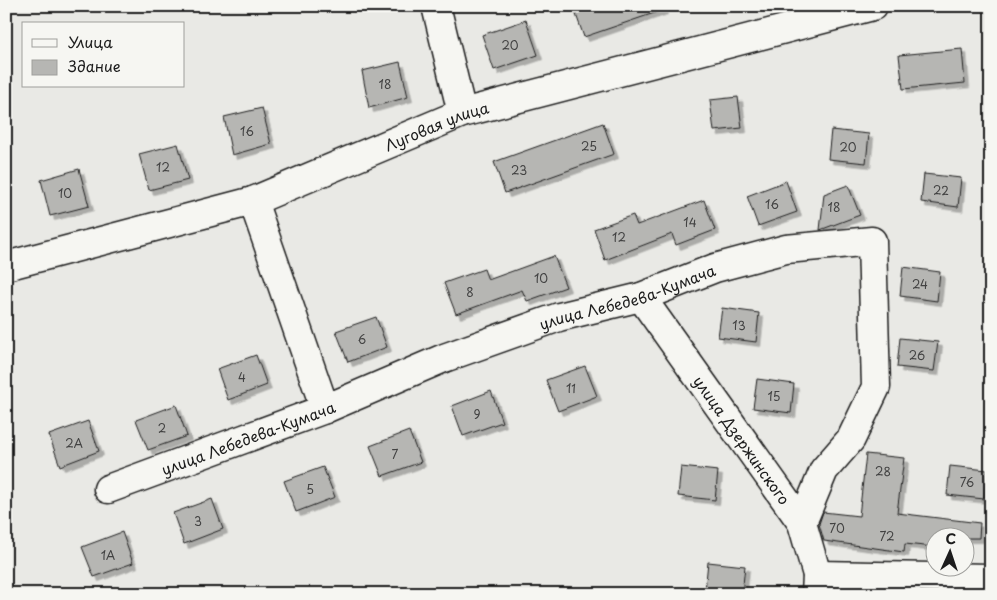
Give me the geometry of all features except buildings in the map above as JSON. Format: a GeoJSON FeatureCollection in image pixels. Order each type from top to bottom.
{"type":"FeatureCollection","features":[{"type":"Feature","properties":{"kind":"street"},"geometry":{"type":"LineString","coordinates":[[436,6],[462,113]]}},
{"type":"Feature","properties":{"kind":"street","name":"Луговая улица"},"geometry":{"type":"LineString","coordinates":[[6,266],[253,201],[462,113],[872,6]]}},
{"type":"Feature","properties":{"kind":"street"},"geometry":{"type":"LineString","coordinates":[[253,201],[325,409]]}},
{"type":"Feature","properties":{"kind":"street","name":"улица Лебедева-Кумача"},"geometry":{"type":"LineString","coordinates":[[108,488],[325,409],[444,358],[559,317],[641,297],[715,268],[786,250],[872,241],[876,386],[851,439],[824,470],[802,523]]}},
{"type":"Feature","properties":{"kind":"street","name":"улица Дзержинского"},"geometry":{"type":"LineString","coordinates":[[641,297],[802,523],[817,584]]}},
{"type":"Feature","properties":{"kind":"street"},"geometry":{"type":"LineString","coordinates":[[817,584],[991,578]]}}]}
